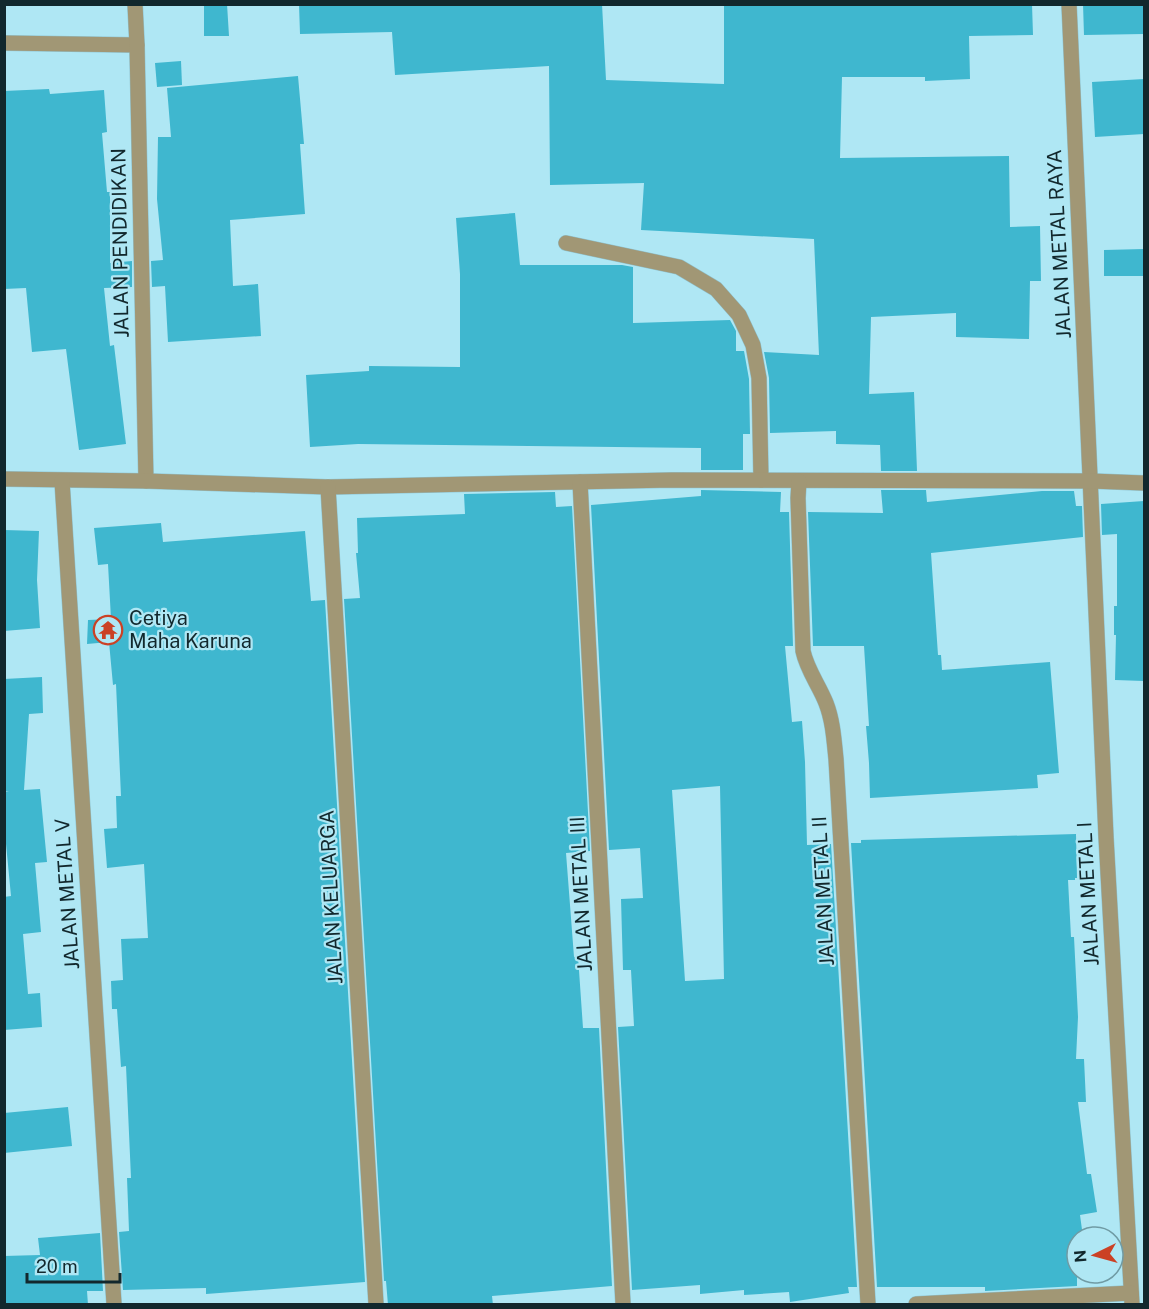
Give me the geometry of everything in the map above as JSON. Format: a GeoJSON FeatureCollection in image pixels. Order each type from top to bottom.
{"type":"FeatureCollection","features":[{"type":"Feature","properties":{"kind":"street","name":"JALAN PENDIDIKAN"},"geometry":{"type":"LineString","coordinates":[[135,4],[146,481]]}},
{"type":"Feature","properties":{"kind":"street","name":"JALAN METAL RAYA"},"geometry":{"type":"LineString","coordinates":[[1069,4],[1091,481]]}},
{"type":"Feature","properties":{"kind":"street"},"geometry":{"type":"LineString","coordinates":[[4,43],[137,45]]}},
{"type":"Feature","properties":{"kind":"street"},"geometry":{"type":"LineString","coordinates":[[566,243],[679,267],[716,290],[739,315],[753,345],[759,378],[761,480]]}},
{"type":"Feature","properties":{"kind":"street"},"geometry":{"type":"LineString","coordinates":[[4,479],[328,487],[761,480],[1144,483]]}},
{"type":"Feature","properties":{"kind":"street","name":"JALAN METAL V"},"geometry":{"type":"LineString","coordinates":[[62,481],[114,1305]]}},
{"type":"Feature","properties":{"kind":"street","name":"JALAN METAL II"},"geometry":{"type":"LineString","coordinates":[[799,481],[803,651],[806,663],[827,705],[832,722],[836,759],[868,1305]]}},
{"type":"Feature","properties":{"kind":"street","name":"JALAN METAL I"},"geometry":{"type":"LineString","coordinates":[[1091,481],[1106,825],[1131,1299]]}},
{"type":"Feature","properties":{"kind":"street","name":"JALAN METAL III"},"geometry":{"type":"LineString","coordinates":[[580,482],[624,1305]]}},
{"type":"Feature","properties":{"kind":"street","name":"JALAN KELUARGA"},"geometry":{"type":"LineString","coordinates":[[328,487],[376,1305]]}},
{"type":"Feature","properties":{"kind":"street"},"geometry":{"type":"LineString","coordinates":[[916,1305],[1039,1299],[1131,1299]]}},
{"type":"Feature","properties":{"kind":"building"},"geometry":{"type":"Polygon","coordinates":[[[204,4],[227,4],[229,36],[204,36],[204,4]]]}},
{"type":"Feature","properties":{"kind":"building"},"geometry":{"type":"Polygon","coordinates":[[[299,4],[602,4],[606,80],[724,84],[724,4],[1032,4],[1033,35],[969,36],[970,79],[925,81],[925,77],[842,77],[840,158],[1009,156],[1010,227],[1040,226],[1041,281],[1030,281],[1029,339],[956,337],[956,313],[871,317],[869,394],[914,392],[917,471],[881,471],[880,445],[836,444],[836,431],[770,433],[769,378],[764,352],[819,355],[814,239],[641,230],[644,183],[550,185],[549,66],[395,75],[392,32],[300,34],[299,4]]]}},
{"type":"Feature","properties":{"kind":"building"},"geometry":{"type":"Polygon","coordinates":[[[1083,4],[1144,4],[1144,34],[1084,35],[1083,4]]]}},
{"type":"Feature","properties":{"kind":"building"},"geometry":{"type":"Polygon","coordinates":[[[181,61],[182,85],[157,87],[155,63],[181,61]]]}},
{"type":"Feature","properties":{"kind":"building"},"geometry":{"type":"Polygon","coordinates":[[[298,76],[304,144],[300,144],[305,214],[230,220],[233,286],[258,284],[261,336],[168,342],[165,286],[152,287],[151,261],[163,260],[157,199],[158,137],[171,137],[167,88],[298,76]]]}},
{"type":"Feature","properties":{"kind":"building"},"geometry":{"type":"Polygon","coordinates":[[[1144,79],[1144,134],[1095,137],[1092,82],[1144,79]]]}},
{"type":"Feature","properties":{"kind":"building"},"geometry":{"type":"Polygon","coordinates":[[[49,89],[50,94],[104,90],[107,132],[102,133],[107,192],[110,192],[110,263],[132,261],[132,287],[104,288],[110,346],[114,345],[126,444],[79,450],[66,349],[32,352],[26,288],[4,289],[4,91],[49,89]]]}},
{"type":"Feature","properties":{"kind":"building"},"geometry":{"type":"Polygon","coordinates":[[[515,213],[520,265],[622,265],[633,267],[633,323],[730,320],[736,331],[736,351],[744,351],[749,379],[750,434],[743,434],[743,470],[701,470],[701,448],[358,444],[310,447],[306,375],[369,371],[369,366],[460,367],[460,274],[456,218],[515,213]]]}},
{"type":"Feature","properties":{"kind":"building"},"geometry":{"type":"Polygon","coordinates":[[[1144,249],[1144,276],[1104,276],[1104,250],[1144,249]]]}},
{"type":"Feature","properties":{"kind":"building"},"geometry":{"type":"Polygon","coordinates":[[[701,490],[781,492],[780,512],[789,512],[793,646],[785,646],[792,722],[802,721],[807,845],[831,844],[857,1287],[848,1287],[849,1293],[790,1302],[789,1292],[744,1295],[744,1290],[700,1294],[700,1285],[632,1290],[618,1027],[634,1026],[631,970],[623,970],[621,899],[643,898],[640,848],[609,850],[591,505],[701,496],[701,490]],[[720,786],[672,790],[685,981],[724,979],[720,786]]]}},
{"type":"Feature","properties":{"kind":"building"},"geometry":{"type":"Polygon","coordinates":[[[881,490],[926,490],[927,502],[1042,491],[1074,491],[1076,506],[1082,506],[1083,537],[931,553],[938,655],[941,655],[942,670],[1050,662],[1059,773],[1037,775],[1038,788],[870,798],[866,726],[869,726],[864,646],[813,646],[808,512],[883,513],[881,490]]]}},
{"type":"Feature","properties":{"kind":"building"},"geometry":{"type":"Polygon","coordinates":[[[555,492],[556,507],[572,506],[590,851],[566,853],[574,957],[578,956],[583,1028],[599,1028],[612,1286],[492,1296],[493,1305],[388,1305],[386,1281],[384,1281],[344,599],[360,598],[356,553],[358,553],[357,518],[465,514],[464,494],[555,492]]]}},
{"type":"Feature","properties":{"kind":"building"},"geometry":{"type":"Polygon","coordinates":[[[1144,501],[1144,681],[1115,680],[1114,606],[1117,606],[1117,534],[1102,535],[1101,504],[1144,501]]]}},
{"type":"Feature","properties":{"kind":"building"},"geometry":{"type":"Polygon","coordinates":[[[161,523],[163,542],[305,531],[311,601],[325,600],[365,1282],[206,1294],[206,1288],[123,1290],[119,1232],[129,1231],[127,1178],[131,1178],[126,1066],[121,1067],[117,1009],[112,1009],[111,981],[123,980],[121,939],[148,938],[144,864],[107,868],[104,829],[117,828],[116,796],[121,796],[116,684],[113,685],[109,642],[87,644],[88,620],[111,619],[108,564],[98,565],[94,528],[161,523]]]}},
{"type":"Feature","properties":{"kind":"building"},"geometry":{"type":"Polygon","coordinates":[[[4,530],[39,531],[37,580],[40,628],[4,631],[4,530]]]}},
{"type":"Feature","properties":{"kind":"building"},"geometry":{"type":"Polygon","coordinates":[[[42,677],[43,713],[29,714],[24,790],[40,789],[47,862],[35,863],[41,932],[23,934],[28,994],[40,993],[42,1027],[4,1030],[4,897],[11,896],[4,823],[4,792],[9,791],[4,791],[4,679],[42,677]]]}},
{"type":"Feature","properties":{"kind":"building"},"geometry":{"type":"Polygon","coordinates":[[[1076,834],[1077,878],[1068,880],[1071,937],[1074,937],[1078,1017],[1076,1059],[1084,1059],[1086,1102],[1078,1102],[1087,1174],[1091,1174],[1097,1212],[1080,1215],[1081,1225],[1065,1225],[1065,1285],[1077,1286],[985,1291],[985,1287],[877,1287],[851,843],[861,843],[861,840],[1076,834]]]}},
{"type":"Feature","properties":{"kind":"building"},"geometry":{"type":"Polygon","coordinates":[[[68,1107],[72,1146],[4,1153],[4,1113],[68,1107]]]}},
{"type":"Feature","properties":{"kind":"building"},"geometry":{"type":"Polygon","coordinates":[[[100,1233],[103,1291],[87,1291],[88,1305],[4,1305],[4,1256],[40,1255],[38,1238],[100,1233]]]}},
{"type":"Feature","properties":{"kind":"place","name":"Cetiya Maha Karuna"},"geometry":{"type":"Point","coordinates":[108,630]}}]}
